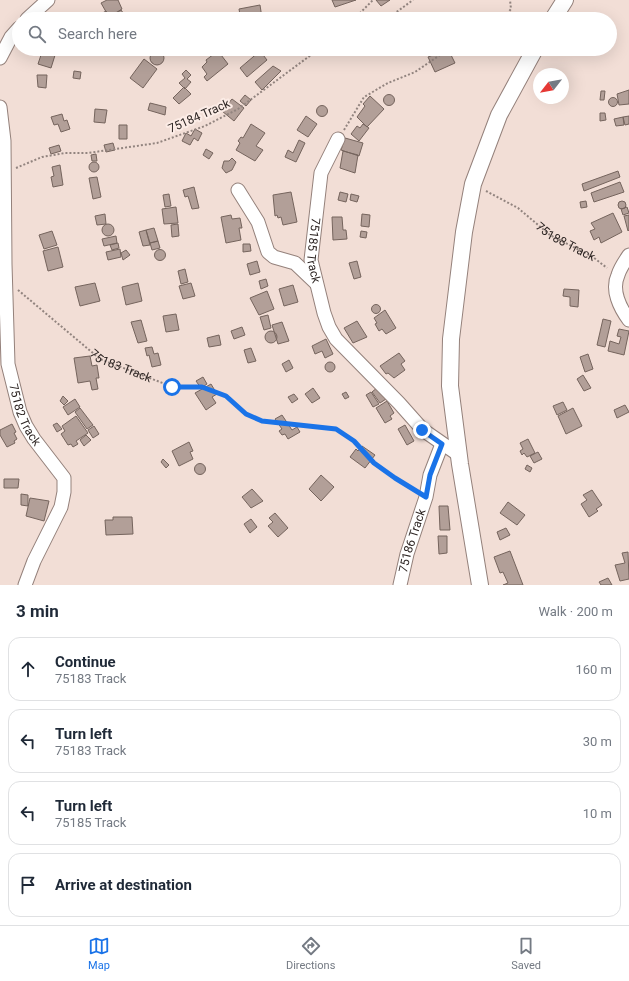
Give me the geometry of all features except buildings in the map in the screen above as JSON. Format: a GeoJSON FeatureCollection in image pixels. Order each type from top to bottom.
{"type":"FeatureCollection","features":[{"type":"Feature","properties":{"kind":"street"},"geometry":{"type":"LineString","coordinates":[[35,12],[48,0]]}},
{"type":"Feature","properties":{"kind":"street"},"geometry":{"type":"LineString","coordinates":[[557,12],[565,0]]}},
{"type":"Feature","properties":{"kind":"street"},"geometry":{"type":"LineString","coordinates":[[0,58],[12,36]]}},
{"type":"Feature","properties":{"kind":"street"},"geometry":{"type":"LineString","coordinates":[[480,585],[459,455],[450,386],[451,340],[464,232],[473,184],[500,114],[531,56]]}},
{"type":"Feature","properties":{"kind":"street","name":"75182 Track"},"geometry":{"type":"LineString","coordinates":[[0,107],[4,141],[8,364],[20,412],[26,426],[34,439],[64,478],[64,492],[61,507],[34,561],[25,585]]}},
{"type":"Feature","properties":{"kind":"street","name":"75185 Track"},"geometry":{"type":"LineString","coordinates":[[338,139],[321,172],[310,260],[329,327],[336,339],[399,402],[422,430],[459,455]]}},
{"type":"Feature","properties":{"kind":"street"},"geometry":{"type":"LineString","coordinates":[[238,190],[258,222],[268,252],[274,257],[295,263],[317,284]]}},
{"type":"Feature","properties":{"kind":"street"},"geometry":{"type":"LineString","coordinates":[[629,255],[617,276],[617,297],[622,311],[629,320]]}},
{"type":"Feature","properties":{"kind":"street"},"geometry":{"type":"LineString","coordinates":[[426,497],[430,475],[442,444]]}},
{"type":"Feature","properties":{"kind":"street","name":"75186 Track"},"geometry":{"type":"LineString","coordinates":[[400,585],[407,554],[426,497]]}},
{"type":"Feature","properties":{"kind":"path"},"geometry":{"type":"LineString","coordinates":[[361,12],[373,0]]}},
{"type":"Feature","properties":{"kind":"path"},"geometry":{"type":"LineString","coordinates":[[397,12],[413,0]]}},
{"type":"Feature","properties":{"kind":"path"},"geometry":{"type":"LineString","coordinates":[[509,12],[512,9],[510,0]]}},
{"type":"Feature","properties":{"kind":"path","name":"75184 Track"},"geometry":{"type":"LineString","coordinates":[[4,180],[16,168],[42,157],[65,153],[88,153],[157,143],[205,126],[238,109],[310,56]]}},
{"type":"Feature","properties":{"kind":"path"},"geometry":{"type":"LineString","coordinates":[[338,139],[364,97],[388,83],[415,72],[439,56]]}},
{"type":"Feature","properties":{"kind":"path","name":"75188 Track"},"geometry":{"type":"LineString","coordinates":[[473,184],[518,208],[550,234],[593,257],[617,276]]}},
{"type":"Feature","properties":{"kind":"path","name":"75183 Track"},"geometry":{"type":"LineString","coordinates":[[15,284],[18,291],[100,359],[172,387],[202,387],[226,396],[246,414],[262,421],[336,429],[354,441],[374,463],[426,497]]}},
{"type":"Feature","properties":{"kind":"route"},"geometry":{"type":"LineString","coordinates":[[172,387],[202,387],[226,396],[246,414],[262,421],[336,429],[354,441],[374,463],[426,497],[430,475],[442,444],[422,430]]}}]}
